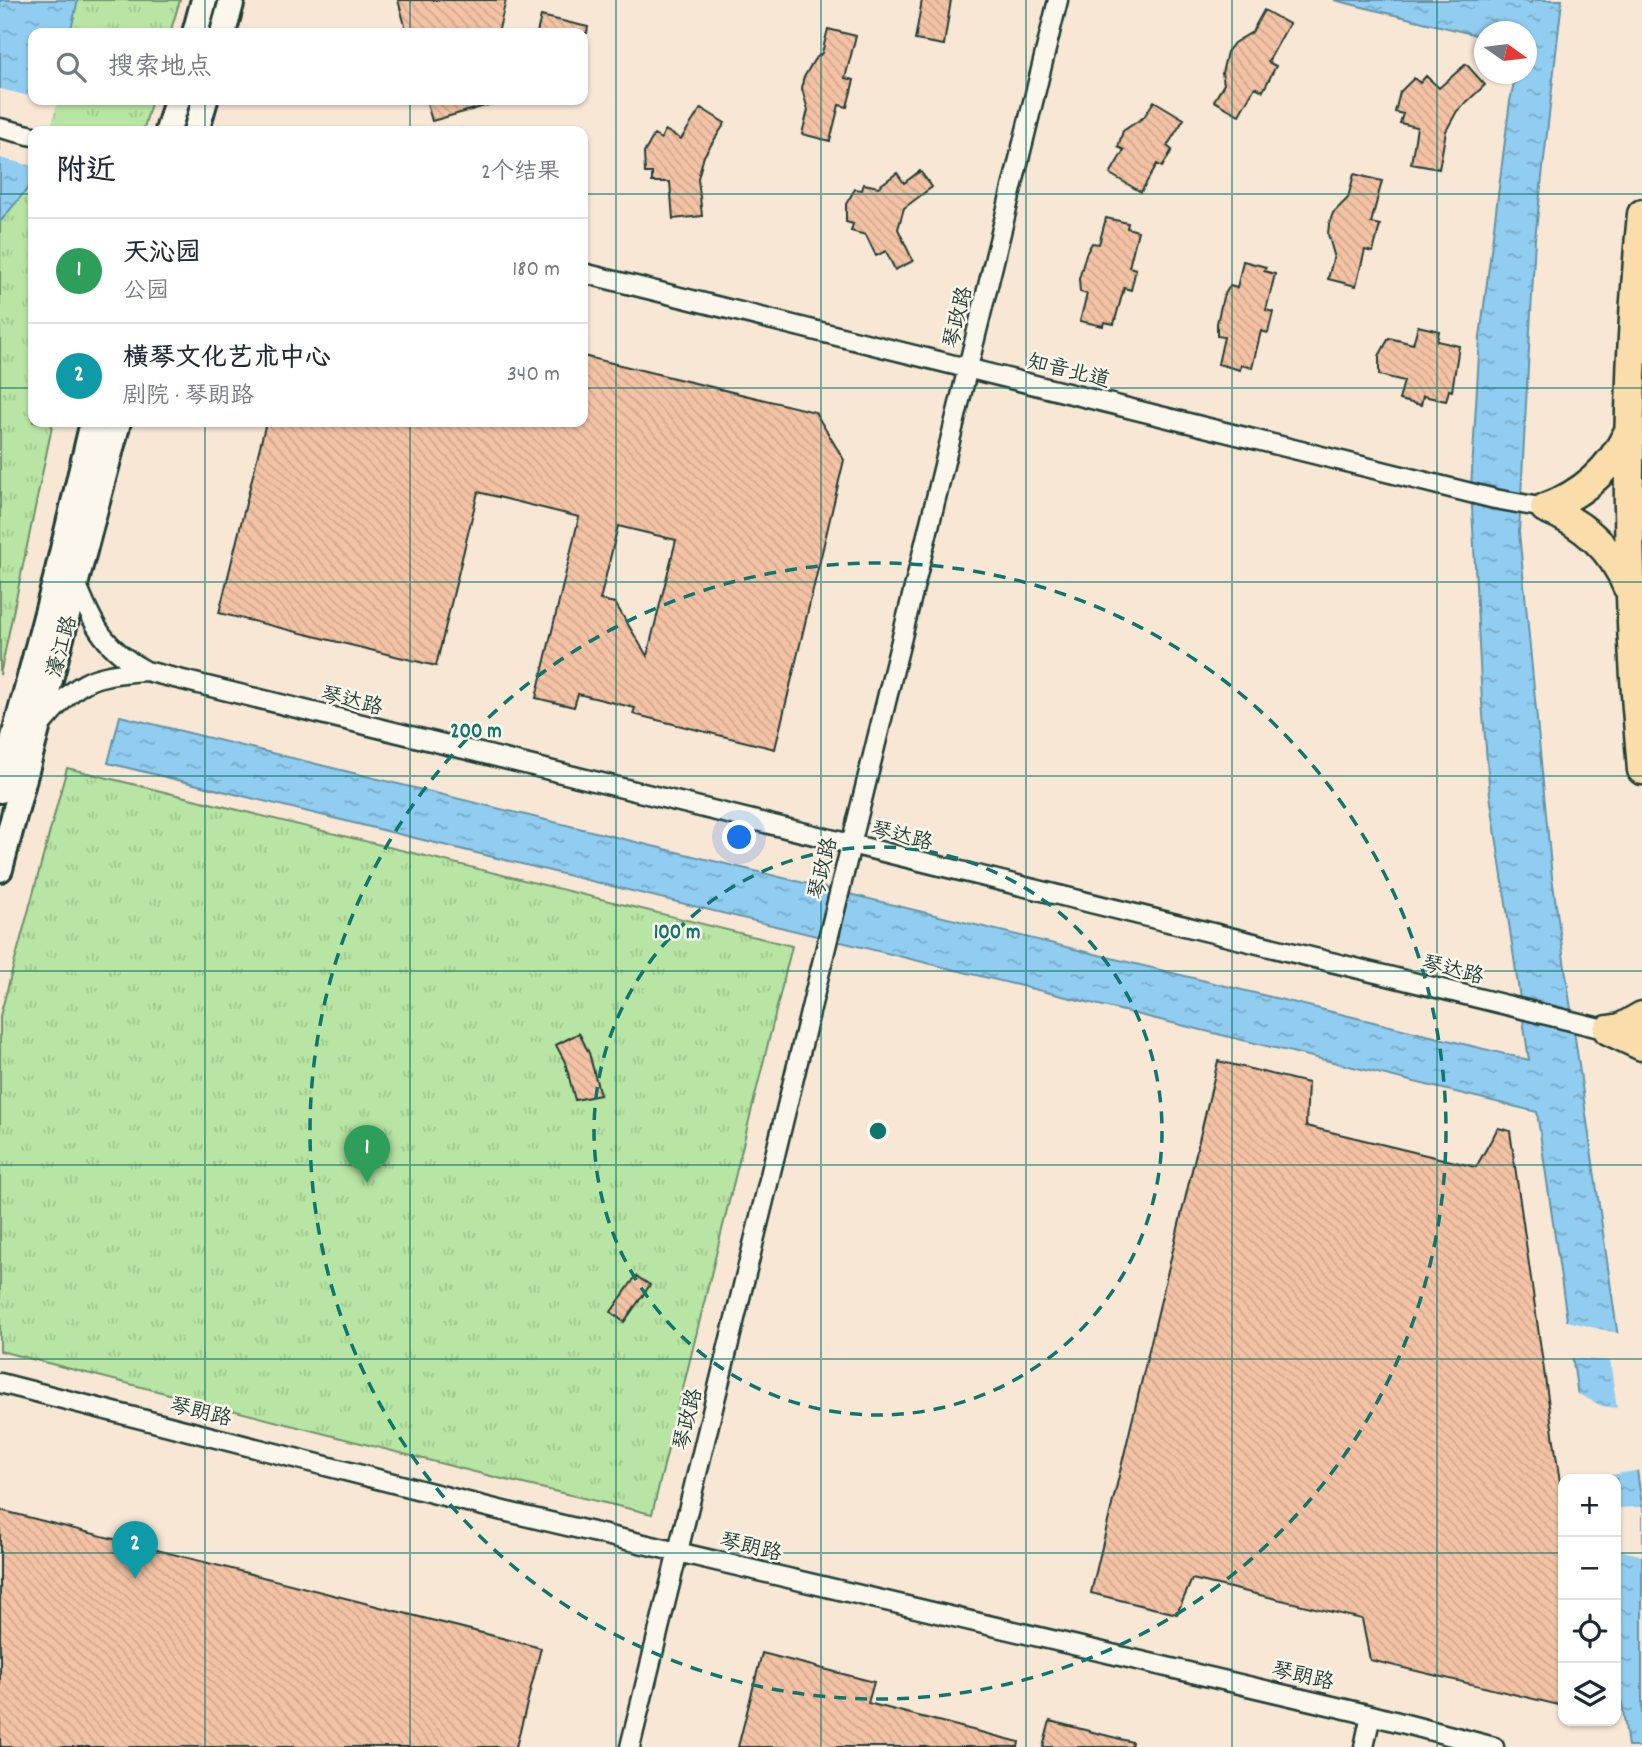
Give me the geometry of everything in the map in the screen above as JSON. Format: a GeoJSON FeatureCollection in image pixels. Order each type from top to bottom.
{"type":"FeatureCollection","features":[{"type":"Feature","properties":{"kind":"main road"},"geometry":{"type":"LineString","coordinates":[[196,28],[204,0]]}},
{"type":"Feature","properties":{"kind":"main road"},"geometry":{"type":"LineString","coordinates":[[224,28],[232,0]]}},
{"type":"Feature","properties":{"kind":"main road"},"geometry":{"type":"LineString","coordinates":[[169,126],[176,105]]}},
{"type":"Feature","properties":{"kind":"main road"},"geometry":{"type":"LineString","coordinates":[[197,126],[204,105]]}},
{"type":"Feature","properties":{"kind":"main road"},"geometry":{"type":"LineString","coordinates":[[1642,214],[1629,431],[1630,594],[1642,770]]}},
{"type":"Feature","properties":{"kind":"main road","name":"濠江路"},"geometry":{"type":"LineString","coordinates":[[0,790],[56,579],[92,427]]}},
{"type":"Feature","properties":{"kind":"main road","name":"濠江路"},"geometry":{"type":"LineString","coordinates":[[0,869],[117,427]]}},
{"type":"Feature","properties":{"kind":"main road"},"geometry":{"type":"LineString","coordinates":[[1545,508],[1590,484],[1613,460],[1629,431]]}},
{"type":"Feature","properties":{"kind":"main road"},"geometry":{"type":"LineString","coordinates":[[1545,508],[1577,524],[1598,541],[1615,562],[1630,594]]}},
{"type":"Feature","properties":{"kind":"main road"},"geometry":{"type":"LineString","coordinates":[[1608,1030],[1621,1028],[1642,1016]]}},
{"type":"Feature","properties":{"kind":"main road"},"geometry":{"type":"LineString","coordinates":[[1608,1030],[1642,1046]]}},
{"type":"Feature","properties":{"kind":"street","name":"琴政路"},"geometry":{"type":"LineString","coordinates":[[630,1747],[1058,0]]}},
{"type":"Feature","properties":{"kind":"street"},"geometry":{"type":"LineString","coordinates":[[0,128],[28,135]]}},
{"type":"Feature","properties":{"kind":"street","name":"知音北道"},"geometry":{"type":"LineString","coordinates":[[588,275],[1457,490],[1545,508]]}},
{"type":"Feature","properties":{"kind":"street"},"geometry":{"type":"LineString","coordinates":[[77,585],[93,622],[117,656],[146,671]]}},
{"type":"Feature","properties":{"kind":"street"},"geometry":{"type":"LineString","coordinates":[[39,727],[70,690],[107,674],[146,671]]}},
{"type":"Feature","properties":{"kind":"street","name":"琴达路"},"geometry":{"type":"LineString","coordinates":[[146,671],[1608,1030]]}},
{"type":"Feature","properties":{"kind":"street","name":"琴朗路"},"geometry":{"type":"LineString","coordinates":[[0,1383],[678,1552],[1371,1715],[1494,1747]]}},
{"type":"Feature","properties":{"kind":"street"},"geometry":{"type":"LineString","coordinates":[[1364,1747],[1371,1715]]}},
{"type":"Feature","properties":{"kind":"green space"},"geometry":{"type":"Polygon","coordinates":[[[0,0],[180,0],[172,28],[28,28],[28,105],[151,105],[144,126],[28,126],[28,427],[52,427],[0,675],[0,0]]]}},
{"type":"Feature","properties":{"kind":"green space"},"geometry":{"type":"Polygon","coordinates":[[[67,768],[792,946],[652,1514],[506,1480],[0,1351],[0,1016],[67,768]]]}},
{"type":"Feature","properties":{"kind":"water"},"geometry":{"type":"Polygon","coordinates":[[[0,0],[78,0],[71,28],[28,28],[28,105],[53,105],[47,126],[28,126],[28,188],[0,222],[0,0]]]}},
{"type":"Feature","properties":{"kind":"water"},"geometry":{"type":"Polygon","coordinates":[[[1334,0],[1520,0],[1531,3],[1532,0],[1562,0],[1535,239],[1519,532],[1552,877],[1642,1505],[1642,1747],[1628,1747],[1621,1696],[1621,1474],[1589,1474],[1537,1112],[108,763],[120,716],[1529,1060],[1490,795],[1482,703],[1471,488],[1480,337],[1510,101],[1514,84],[1537,84],[1537,21],[1474,21],[1474,35],[1334,0]]]}},
{"type":"Feature","properties":{"kind":"pier"},"geometry":{"type":"Polygon","coordinates":[[[0,89],[28,96],[28,105],[56,105],[51,126],[28,126],[28,165],[0,158],[0,89]]]}},
{"type":"Feature","properties":{"kind":"pier"},"geometry":{"type":"Polygon","coordinates":[[[1563,1320],[1621,1334],[1641,1470],[1617,1474],[1585,1474],[1574,1392],[1602,1406],[1617,1408],[1610,1361],[1569,1358],[1563,1320]]]}},
{"type":"Feature","properties":{"kind":"pier"},"geometry":{"type":"Polygon","coordinates":[[[1642,1507],[1642,1556],[1621,1550],[1621,1508],[1642,1507]]]}},
{"type":"Feature","properties":{"kind":"building"},"geometry":{"type":"Polygon","coordinates":[[[398,0],[506,0],[499,28],[406,28],[398,0]]]}},
{"type":"Feature","properties":{"kind":"building"},"geometry":{"type":"Polygon","coordinates":[[[922,0],[951,0],[944,45],[915,40],[922,0]]]}},
{"type":"Feature","properties":{"kind":"building"},"geometry":{"type":"Polygon","coordinates":[[[1264,10],[1289,24],[1268,62],[1276,66],[1263,91],[1255,87],[1239,115],[1214,101],[1224,84],[1222,73],[1227,52],[1234,43],[1252,32],[1264,10]]]}},
{"type":"Feature","properties":{"kind":"building"},"geometry":{"type":"Polygon","coordinates":[[[541,16],[588,27],[588,28],[538,28],[541,16]]]}},
{"type":"Feature","properties":{"kind":"building"},"geometry":{"type":"Polygon","coordinates":[[[828,29],[856,36],[845,78],[854,80],[847,107],[839,105],[830,141],[802,134],[808,110],[802,89],[803,79],[814,60],[822,53],[828,29]]]}},
{"type":"Feature","properties":{"kind":"building"},"geometry":{"type":"Polygon","coordinates":[[[1466,64],[1474,73],[1474,84],[1485,85],[1457,111],[1446,131],[1439,169],[1411,164],[1417,127],[1400,123],[1403,114],[1395,112],[1400,92],[1414,78],[1420,83],[1426,76],[1439,88],[1466,64]]]}},
{"type":"Feature","properties":{"kind":"building"},"geometry":{"type":"Polygon","coordinates":[[[1154,101],[1184,119],[1167,146],[1172,150],[1162,167],[1157,164],[1141,192],[1110,174],[1124,150],[1118,147],[1123,131],[1144,117],[1154,101]]]}},
{"type":"Feature","properties":{"kind":"building"},"geometry":{"type":"Polygon","coordinates":[[[427,105],[488,105],[432,121],[427,105]]]}},
{"type":"Feature","properties":{"kind":"building"},"geometry":{"type":"Polygon","coordinates":[[[701,108],[725,123],[704,156],[698,178],[702,216],[673,219],[670,182],[652,182],[652,173],[645,173],[644,153],[654,135],[661,139],[665,130],[681,139],[701,108]]]}},
{"type":"Feature","properties":{"kind":"building"},"geometry":{"type":"Polygon","coordinates":[[[920,171],[932,187],[904,208],[898,229],[913,261],[895,270],[886,251],[876,256],[866,235],[851,231],[853,224],[846,222],[846,204],[855,189],[862,190],[864,184],[878,187],[897,173],[904,183],[920,171]]]}},
{"type":"Feature","properties":{"kind":"building"},"geometry":{"type":"Polygon","coordinates":[[[1354,174],[1382,181],[1371,223],[1380,225],[1373,252],[1365,250],[1356,286],[1328,279],[1334,255],[1328,234],[1329,224],[1333,213],[1348,198],[1354,174]]]}},
{"type":"Feature","properties":{"kind":"building"},"geometry":{"type":"Polygon","coordinates":[[[1106,218],[1128,223],[1127,228],[1138,231],[1129,267],[1136,269],[1131,290],[1124,288],[1114,324],[1104,322],[1103,326],[1080,321],[1087,294],[1080,292],[1079,279],[1092,243],[1099,244],[1106,218]]]}},
{"type":"Feature","properties":{"kind":"building"},"geometry":{"type":"Polygon","coordinates":[[[1243,261],[1266,267],[1264,271],[1275,274],[1266,310],[1273,312],[1268,333],[1261,331],[1252,368],[1241,365],[1240,370],[1218,364],[1224,337],[1217,336],[1217,323],[1223,297],[1230,286],[1237,288],[1243,261]]]}},
{"type":"Feature","properties":{"kind":"building"},"geometry":{"type":"Polygon","coordinates":[[[1418,326],[1439,331],[1437,341],[1459,346],[1452,391],[1449,390],[1446,401],[1423,396],[1421,405],[1399,400],[1404,381],[1379,375],[1379,356],[1389,338],[1413,344],[1418,326]]]}},
{"type":"Feature","properties":{"kind":"building"},"geometry":{"type":"Polygon","coordinates":[[[588,357],[815,412],[844,460],[775,749],[633,714],[635,708],[578,694],[574,707],[536,698],[579,517],[478,492],[436,666],[219,613],[265,427],[588,427],[588,357]],[[618,526],[600,600],[615,603],[647,656],[676,540],[618,526]]]}},
{"type":"Feature","properties":{"kind":"building"},"geometry":{"type":"Polygon","coordinates":[[[579,1033],[589,1053],[600,1095],[575,1100],[565,1062],[556,1045],[579,1033]]]}},
{"type":"Feature","properties":{"kind":"building"},"geometry":{"type":"Polygon","coordinates":[[[1218,1061],[1308,1083],[1306,1126],[1476,1167],[1498,1128],[1510,1131],[1559,1474],[1558,1705],[1370,1660],[1362,1619],[1192,1579],[1177,1614],[1091,1593],[1218,1061]]]}},
{"type":"Feature","properties":{"kind":"building"},"geometry":{"type":"Polygon","coordinates":[[[636,1276],[650,1285],[624,1322],[611,1312],[636,1276]]]}},
{"type":"Feature","properties":{"kind":"building"},"geometry":{"type":"Polygon","coordinates":[[[0,1510],[541,1648],[516,1747],[0,1747],[0,1510]]]}},
{"type":"Feature","properties":{"kind":"building"},"geometry":{"type":"Polygon","coordinates":[[[762,1653],[874,1682],[868,1703],[1019,1742],[1018,1747],[738,1747],[762,1653]]]}},
{"type":"Feature","properties":{"kind":"building"},"geometry":{"type":"Polygon","coordinates":[[[1050,1721],[1132,1742],[1131,1747],[1043,1747],[1050,1721]]]}},
{"type":"Feature","properties":{"kind":"place","name":"天沁园"},"geometry":{"type":"Point","coordinates":[367,1183]}},
{"type":"Feature","properties":{"kind":"place","name":"横琴文化艺术中心"},"geometry":{"type":"Point","coordinates":[135,1579]}}]}
